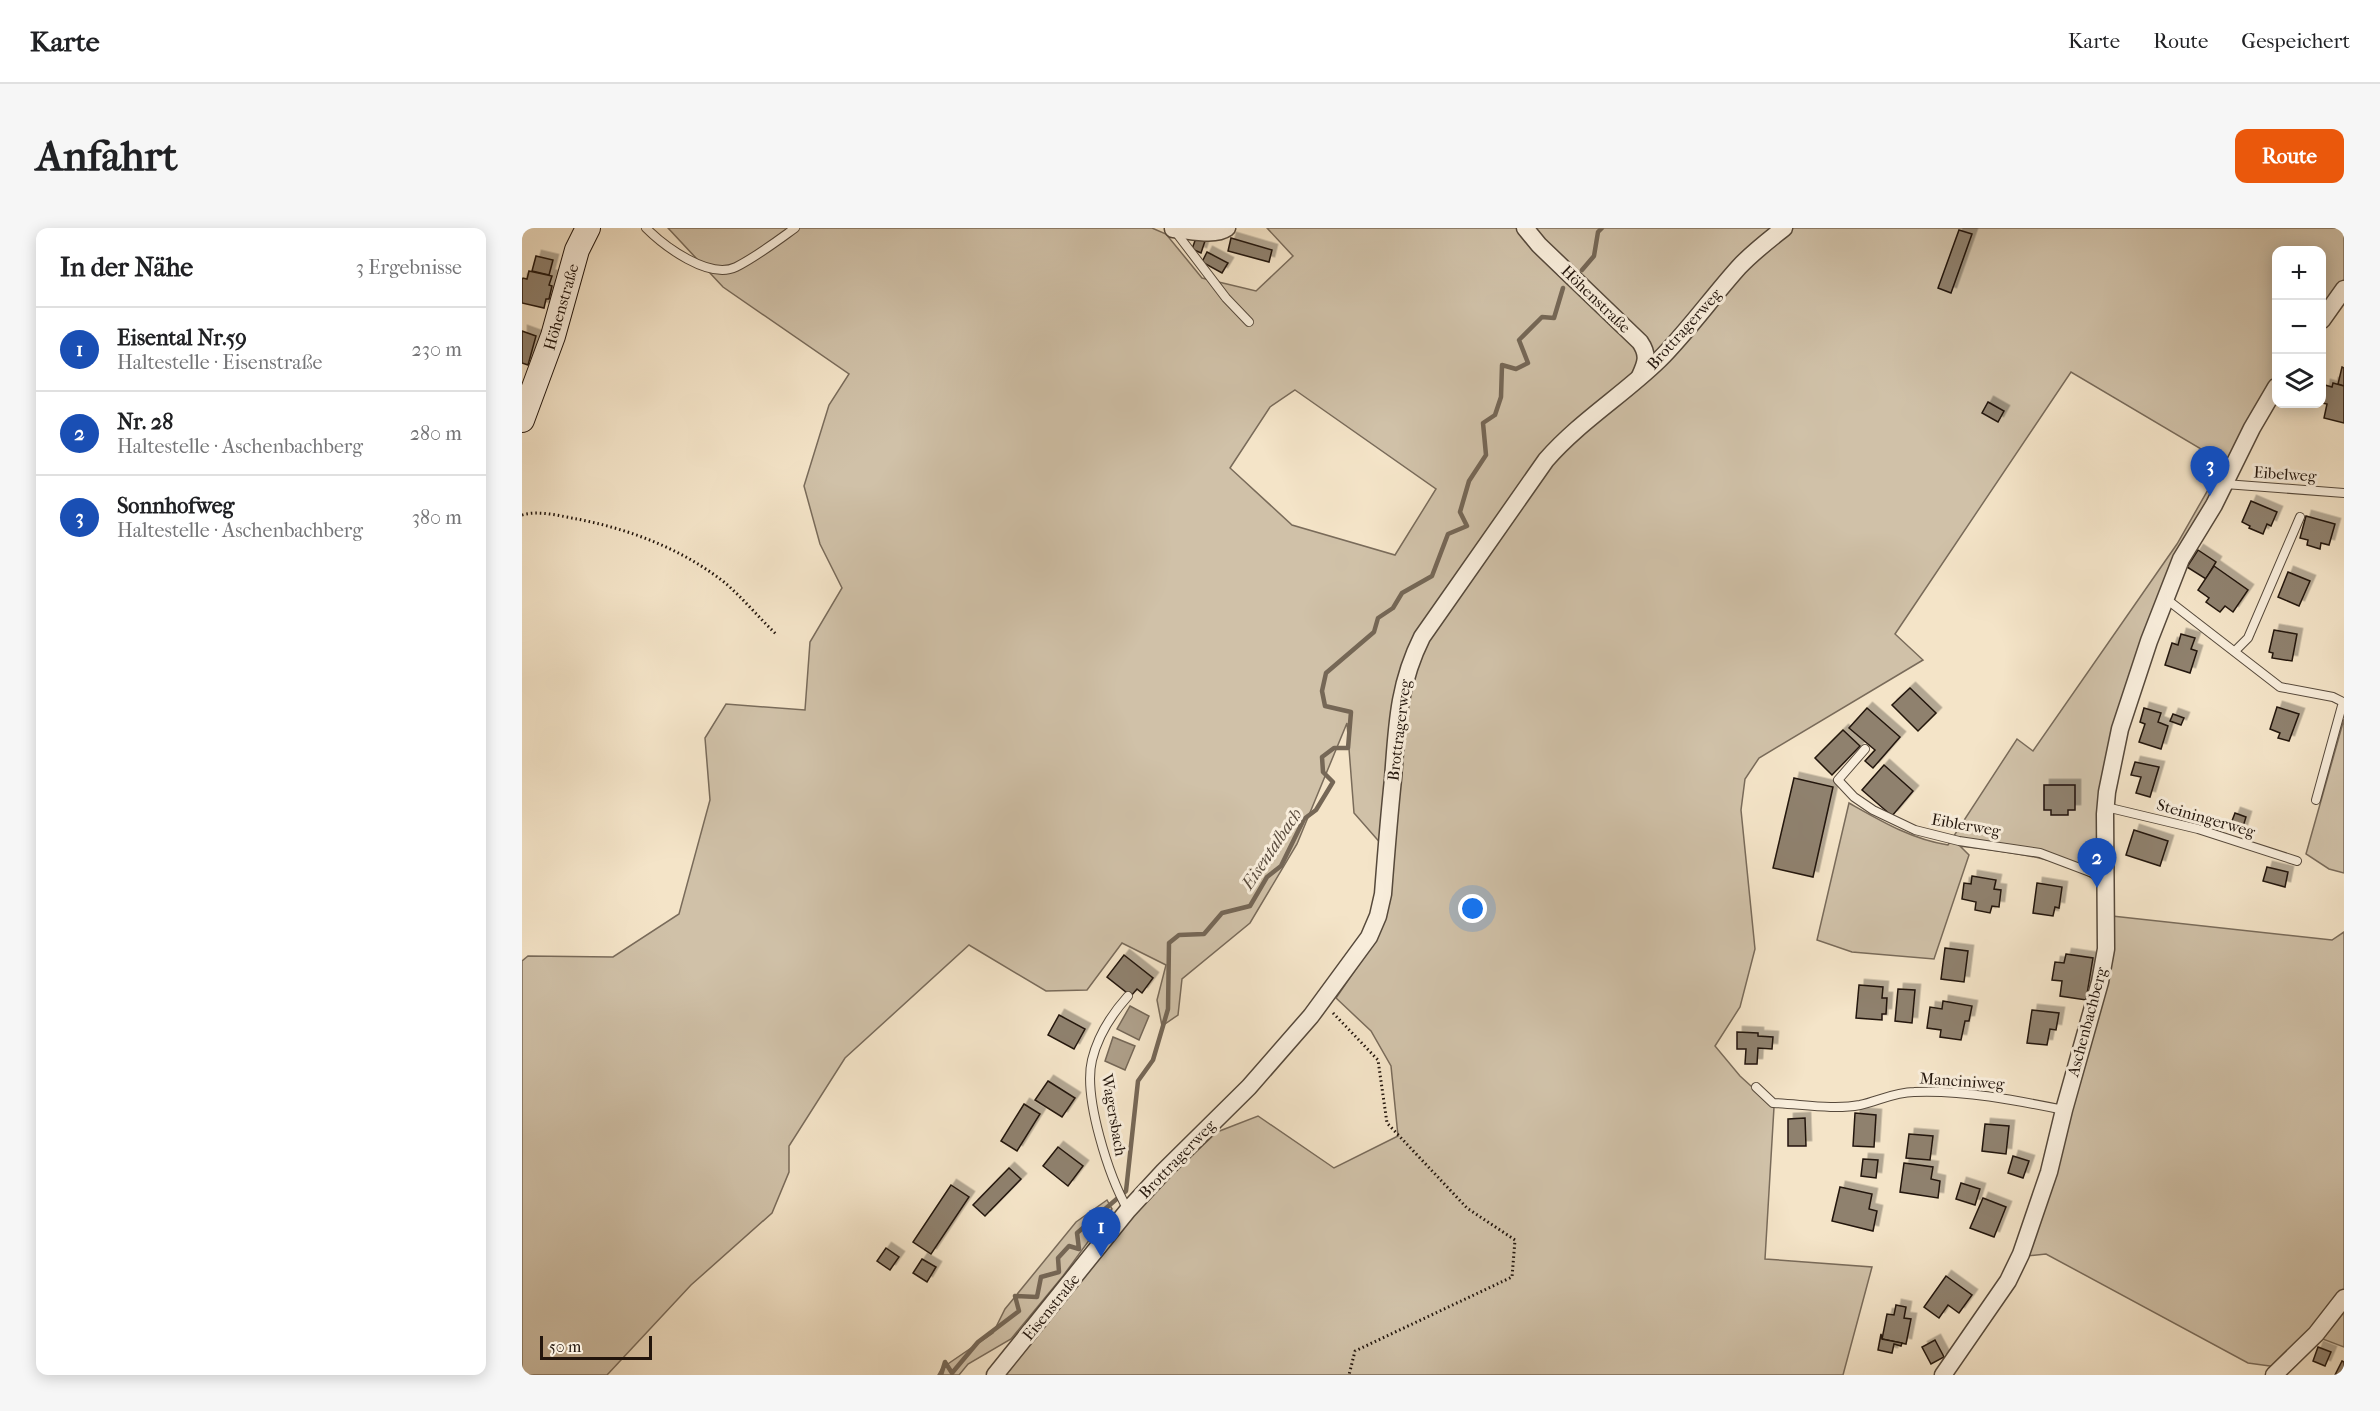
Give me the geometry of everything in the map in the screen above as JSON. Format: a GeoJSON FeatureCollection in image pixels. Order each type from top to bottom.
{"type":"FeatureCollection","features":[{"type":"Feature","properties":{"kind":"street","name":"Höhenstraße"},"geometry":{"type":"LineString","coordinates":[[522,420],[550,346],[577,250],[588,228]]}},
{"type":"Feature","properties":{"kind":"street"},"geometry":{"type":"LineString","coordinates":[[1173,228],[1214,232],[1227,228]]}},
{"type":"Feature","properties":{"kind":"street","name":"Höhenstraße"},"geometry":{"type":"LineString","coordinates":[[1525,228],[1539,245],[1640,342],[1646,350],[1647,363],[1640,377]]}},
{"type":"Feature","properties":{"kind":"street","name":"Brottragerweg"},"geometry":{"type":"LineString","coordinates":[[1123,1201],[1164,1171],[1249,1086],[1322,1002],[1369,937],[1378,916],[1383,894],[1403,683],[1409,661],[1418,645],[1546,460],[1562,442],[1659,360],[1739,267],[1763,244],[1785,228]]}},
{"type":"Feature","properties":{"kind":"street"},"geometry":{"type":"LineString","coordinates":[[2326,314],[2344,289]]}},
{"type":"Feature","properties":{"kind":"street","name":"Aschenbachberg"},"geometry":{"type":"LineString","coordinates":[[1943,1375],[2008,1281],[2021,1254],[2049,1172],[2100,982],[2106,949],[2106,807],[2110,771],[2120,729],[2164,598],[2181,559],[2225,484],[2252,428],[2272,395]]}},
{"type":"Feature","properties":{"kind":"street","name":"Eisenstraße"},"geometry":{"type":"LineString","coordinates":[[995,1375],[1123,1201]]}},
{"type":"Feature","properties":{"kind":"street"},"geometry":{"type":"LineString","coordinates":[[2274,1375],[2316,1334],[2344,1298]]}},
{"type":"Feature","properties":{"kind":"lane"},"geometry":{"type":"LineString","coordinates":[[646,228],[663,245],[706,268],[734,268],[795,228]]}},
{"type":"Feature","properties":{"kind":"lane"},"geometry":{"type":"LineString","coordinates":[[1173,228],[1226,298],[1249,322]]}},
{"type":"Feature","properties":{"kind":"lane","name":"Eibelweg"},"geometry":{"type":"LineString","coordinates":[[2225,484],[2344,493]]}},
{"type":"Feature","properties":{"kind":"lane"},"geometry":{"type":"LineString","coordinates":[[2235,651],[2248,638],[2300,517]]}},
{"type":"Feature","properties":{"kind":"lane"},"geometry":{"type":"LineString","coordinates":[[2164,598],[2280,687],[2333,697],[2343,702],[2316,800]]}},
{"type":"Feature","properties":{"kind":"lane","name":"Eiblerweg"},"geometry":{"type":"LineString","coordinates":[[1865,749],[1838,780],[1854,797],[1896,823],[1941,838],[2040,853],[2106,878]]}},
{"type":"Feature","properties":{"kind":"lane","name":"Steiningerweg"},"geometry":{"type":"LineString","coordinates":[[2106,807],[2198,829],[2297,861]]}},
{"type":"Feature","properties":{"kind":"lane","name":"Wagersbach"},"geometry":{"type":"LineString","coordinates":[[1123,1201],[1107,1163],[1099,1133],[1090,1076],[1092,1058],[1110,1017],[1128,996]]}},
{"type":"Feature","properties":{"kind":"lane","name":"Manciniweg"},"geometry":{"type":"LineString","coordinates":[[1756,1087],[1773,1103],[1853,1106],[1900,1093],[1914,1092],[1951,1093],[2018,1101],[2064,1110]]}},
{"type":"Feature","properties":{"kind":"path"},"geometry":{"type":"LineString","coordinates":[[522,515],[543,514],[586,521],[616,528],[658,543],[686,557],[725,583],[777,635]]}},
{"type":"Feature","properties":{"kind":"path"},"geometry":{"type":"LineString","coordinates":[[1322,1002],[1378,1060],[1387,1123],[1467,1208],[1515,1240],[1512,1277],[1355,1351],[1349,1375]]}},
{"type":"Feature","properties":{"kind":"shaded area"},"geometry":{"type":"Polygon","coordinates":[[[668,228],[1152,228],[1166,234],[1202,278],[1256,291],[1293,256],[1267,228],[2344,228],[2344,298],[2326,324],[2326,246],[2272,246],[2272,405],[2186,562],[2125,730],[2099,885],[2073,868],[2054,862],[2013,853],[1960,846],[1969,855],[1934,959],[1852,952],[1817,940],[1849,803],[1909,834],[1948,845],[2017,739],[2033,751],[2177,544],[2221,467],[2213,456],[2071,372],[1895,634],[1923,660],[1759,758],[1745,779],[1741,810],[1755,949],[1740,1007],[1715,1046],[1740,1076],[1774,1107],[1765,1259],[1872,1267],[1843,1375],[1004,1375],[1127,1217],[1217,1132],[1258,1116],[1334,1168],[1398,1136],[1391,1066],[1371,1031],[1336,998],[1377,938],[1390,854],[1354,813],[1347,723],[1297,844],[1250,923],[1182,979],[1178,1015],[1162,1026],[1157,1000],[1166,965],[1122,943],[1087,990],[1046,991],[969,945],[845,1058],[789,1146],[789,1172],[772,1213],[691,1285],[607,1375],[522,1375],[522,961],[528,956],[613,957],[679,914],[710,800],[705,738],[726,704],[805,710],[810,642],[842,588],[820,544],[804,486],[829,405],[849,374],[723,287],[668,228]],[[1295,390],[1270,407],[1230,468],[1292,525],[1395,555],[1436,489],[1295,390]]]}},
{"type":"Feature","properties":{"kind":"shaded area"},"geometry":{"type":"Polygon","coordinates":[[[2344,719],[2344,873],[2329,869],[2306,854],[2344,719]]]}},
{"type":"Feature","properties":{"kind":"shaded area"},"geometry":{"type":"Polygon","coordinates":[[[2112,916],[2332,940],[2344,932],[2344,1290],[2277,1367],[2248,1363],[2046,1254],[2026,1256],[2112,916]]]}},
{"type":"Feature","properties":{"kind":"shaded area"},"geometry":{"type":"Polygon","coordinates":[[[1130,1006],[1149,1016],[1139,1040],[1117,1029],[1130,1006]]]}},
{"type":"Feature","properties":{"kind":"shaded area"},"geometry":{"type":"Polygon","coordinates":[[[1113,1037],[1135,1046],[1125,1070],[1105,1061],[1113,1037]]]}},
{"type":"Feature","properties":{"kind":"shaded area"},"geometry":{"type":"Polygon","coordinates":[[[1107,1200],[1112,1209],[1063,1276],[1011,1339],[968,1364],[959,1375],[938,1375],[942,1368],[993,1333],[1005,1309],[1076,1222],[1107,1200]]]}},
{"type":"Feature","properties":{"kind":"shaded area"},"geometry":{"type":"Polygon","coordinates":[[[2344,1309],[2344,1347],[2320,1338],[2344,1309]]]}},
{"type":"Feature","properties":{"kind":"building"},"geometry":{"type":"Polygon","coordinates":[[[1959,230],[1972,234],[1951,293],[1938,288],[1959,230]]]}},
{"type":"Feature","properties":{"kind":"building"},"geometry":{"type":"Polygon","coordinates":[[[1196,238],[1205,241],[1201,253],[1192,249],[1196,238]]]}},
{"type":"Feature","properties":{"kind":"building"},"geometry":{"type":"Polygon","coordinates":[[[1231,238],[1272,250],[1269,262],[1228,251],[1231,238]]]}},
{"type":"Feature","properties":{"kind":"building"},"geometry":{"type":"Polygon","coordinates":[[[1207,252],[1228,263],[1222,273],[1202,262],[1207,252]]]}},
{"type":"Feature","properties":{"kind":"building"},"geometry":{"type":"Polygon","coordinates":[[[536,256],[553,260],[549,275],[532,271],[536,256]]]}},
{"type":"Feature","properties":{"kind":"building"},"geometry":{"type":"Polygon","coordinates":[[[529,271],[552,276],[549,285],[552,286],[549,299],[546,299],[544,308],[522,303],[522,280],[527,279],[529,271]]]}},
{"type":"Feature","properties":{"kind":"building"},"geometry":{"type":"Polygon","coordinates":[[[522,331],[536,336],[528,365],[522,363],[522,331]]]}},
{"type":"Feature","properties":{"kind":"building"},"geometry":{"type":"Polygon","coordinates":[[[2342,367],[2344,368],[2344,386],[2338,384],[2342,367]]]}},
{"type":"Feature","properties":{"kind":"building"},"geometry":{"type":"Polygon","coordinates":[[[2333,383],[2344,386],[2344,423],[2324,418],[2327,404],[2326,385],[2332,387],[2333,383]]]}},
{"type":"Feature","properties":{"kind":"building"},"geometry":{"type":"Polygon","coordinates":[[[1988,402],[2004,411],[1998,422],[1982,413],[1988,402]]]}},
{"type":"Feature","properties":{"kind":"building"},"geometry":{"type":"Polygon","coordinates":[[[2251,501],[2277,512],[2271,526],[2267,524],[2263,534],[2242,522],[2251,501]]]}},
{"type":"Feature","properties":{"kind":"building"},"geometry":{"type":"Polygon","coordinates":[[[2306,516],[2335,524],[2329,545],[2321,543],[2320,549],[2307,545],[2308,540],[2300,538],[2306,516]]]}},
{"type":"Feature","properties":{"kind":"building"},"geometry":{"type":"Polygon","coordinates":[[[2198,550],[2216,562],[2206,579],[2187,567],[2198,550]]]}},
{"type":"Feature","properties":{"kind":"building"},"geometry":{"type":"Polygon","coordinates":[[[2214,566],[2248,590],[2233,612],[2225,606],[2220,612],[2206,602],[2209,598],[2198,590],[2214,566]]]}},
{"type":"Feature","properties":{"kind":"building"},"geometry":{"type":"Polygon","coordinates":[[[2288,572],[2310,581],[2299,606],[2278,597],[2288,572]]]}},
{"type":"Feature","properties":{"kind":"building"},"geometry":{"type":"Polygon","coordinates":[[[2274,630],[2297,634],[2292,661],[2272,658],[2273,653],[2269,652],[2274,630]]]}},
{"type":"Feature","properties":{"kind":"building"},"geometry":{"type":"Polygon","coordinates":[[[2181,634],[2195,638],[2191,649],[2197,651],[2190,673],[2165,665],[2172,643],[2178,645],[2181,634]]]}},
{"type":"Feature","properties":{"kind":"building"},"geometry":{"type":"Polygon","coordinates":[[[1910,688],[1936,713],[1918,731],[1892,705],[1910,688]]]}},
{"type":"Feature","properties":{"kind":"building"},"geometry":{"type":"Polygon","coordinates":[[[2277,707],[2299,714],[2289,741],[2278,738],[2280,733],[2270,729],[2277,707]]]}},
{"type":"Feature","properties":{"kind":"building"},"geometry":{"type":"Polygon","coordinates":[[[1867,708],[1900,737],[1873,768],[1865,761],[1875,750],[1849,728],[1867,708]]]}},
{"type":"Feature","properties":{"kind":"building"},"geometry":{"type":"Polygon","coordinates":[[[2144,708],[2161,713],[2158,722],[2168,726],[2161,749],[2139,742],[2145,724],[2140,722],[2144,708]]]}},
{"type":"Feature","properties":{"kind":"building"},"geometry":{"type":"Polygon","coordinates":[[[2173,714],[2184,718],[2181,725],[2170,721],[2173,714]]]}},
{"type":"Feature","properties":{"kind":"building"},"geometry":{"type":"Polygon","coordinates":[[[1843,730],[1860,746],[1832,775],[1815,758],[1843,730]]]}},
{"type":"Feature","properties":{"kind":"building"},"geometry":{"type":"Polygon","coordinates":[[[2135,762],[2159,767],[2150,797],[2136,793],[2141,777],[2131,775],[2135,762]]]}},
{"type":"Feature","properties":{"kind":"building"},"geometry":{"type":"Polygon","coordinates":[[[1884,765],[1913,791],[1892,816],[1862,790],[1884,765]]]}},
{"type":"Feature","properties":{"kind":"building"},"geometry":{"type":"Polygon","coordinates":[[[1794,778],[1833,787],[1813,877],[1773,868],[1794,778]]]}},
{"type":"Feature","properties":{"kind":"building"},"geometry":{"type":"Polygon","coordinates":[[[2044,785],[2075,785],[2075,810],[2068,810],[2068,815],[2051,815],[2051,810],[2044,810],[2044,785]]]}},
{"type":"Feature","properties":{"kind":"building"},"geometry":{"type":"Polygon","coordinates":[[[2235,813],[2246,817],[2242,830],[2230,826],[2235,813]]]}},
{"type":"Feature","properties":{"kind":"building"},"geometry":{"type":"Polygon","coordinates":[[[2134,830],[2168,841],[2160,866],[2126,855],[2134,830]]]}},
{"type":"Feature","properties":{"kind":"building"},"geometry":{"type":"Polygon","coordinates":[[[2267,867],[2288,872],[2285,887],[2263,881],[2267,867]]]}},
{"type":"Feature","properties":{"kind":"building"},"geometry":{"type":"Polygon","coordinates":[[[1972,876],[1996,880],[1994,889],[2001,890],[1999,907],[1992,906],[1990,913],[1975,910],[1976,902],[1962,899],[1964,883],[1971,884],[1972,876]]]}},
{"type":"Feature","properties":{"kind":"building"},"geometry":{"type":"Polygon","coordinates":[[[2037,883],[2062,887],[2059,908],[2055,907],[2053,916],[2033,913],[2037,883]]]}},
{"type":"Feature","properties":{"kind":"building"},"geometry":{"type":"Polygon","coordinates":[[[1945,948],[1968,951],[1964,982],[1941,979],[1945,948]]]}},
{"type":"Feature","properties":{"kind":"building"},"geometry":{"type":"Polygon","coordinates":[[[2066,954],[2093,958],[2086,1000],[2060,996],[2062,981],[2052,980],[2055,962],[2064,963],[2066,954]]]}},
{"type":"Feature","properties":{"kind":"building"},"geometry":{"type":"Polygon","coordinates":[[[1124,955],[1153,978],[1142,993],[1137,989],[1131,996],[1107,977],[1124,955]]]}},
{"type":"Feature","properties":{"kind":"building"},"geometry":{"type":"Polygon","coordinates":[[[1859,985],[1883,987],[1882,998],[1887,998],[1886,1014],[1882,1014],[1882,1020],[1856,1018],[1859,985]]]}},
{"type":"Feature","properties":{"kind":"building"},"geometry":{"type":"Polygon","coordinates":[[[1898,989],[1915,990],[1912,1023],[1895,1021],[1898,989]]]}},
{"type":"Feature","properties":{"kind":"building"},"geometry":{"type":"Polygon","coordinates":[[[1943,1001],[1972,1006],[1969,1021],[1965,1021],[1961,1040],[1940,1037],[1941,1030],[1927,1028],[1930,1007],[1942,1009],[1943,1001]]]}},
{"type":"Feature","properties":{"kind":"building"},"geometry":{"type":"Polygon","coordinates":[[[2032,1010],[2059,1013],[2056,1030],[2050,1029],[2047,1045],[2027,1043],[2032,1010]]]}},
{"type":"Feature","properties":{"kind":"building"},"geometry":{"type":"Polygon","coordinates":[[[1059,1015],[1085,1029],[1074,1049],[1048,1035],[1059,1015]]]}},
{"type":"Feature","properties":{"kind":"building"},"geometry":{"type":"Polygon","coordinates":[[[1737,1032],[1758,1033],[1758,1036],[1773,1037],[1772,1049],[1758,1048],[1757,1064],[1745,1064],[1746,1049],[1737,1049],[1737,1032]]]}},
{"type":"Feature","properties":{"kind":"building"},"geometry":{"type":"Polygon","coordinates":[[[1048,1081],[1075,1098],[1062,1117],[1035,1100],[1048,1081]]]}},
{"type":"Feature","properties":{"kind":"building"},"geometry":{"type":"Polygon","coordinates":[[[1024,1104],[1040,1114],[1017,1151],[1001,1141],[1024,1104]]]}},
{"type":"Feature","properties":{"kind":"building"},"geometry":{"type":"Polygon","coordinates":[[[1855,1113],[1876,1115],[1874,1147],[1853,1146],[1855,1113]]]}},
{"type":"Feature","properties":{"kind":"building"},"geometry":{"type":"Polygon","coordinates":[[[1805,1118],[1806,1146],[1788,1146],[1788,1119],[1805,1118]]]}},
{"type":"Feature","properties":{"kind":"building"},"geometry":{"type":"Polygon","coordinates":[[[1985,1124],[2009,1126],[2006,1154],[1982,1151],[1985,1124]]]}},
{"type":"Feature","properties":{"kind":"building"},"geometry":{"type":"Polygon","coordinates":[[[1909,1134],[1933,1136],[1930,1160],[1906,1158],[1909,1134]]]}},
{"type":"Feature","properties":{"kind":"building"},"geometry":{"type":"Polygon","coordinates":[[[1058,1147],[1083,1166],[1068,1186],[1043,1166],[1058,1147]]]}},
{"type":"Feature","properties":{"kind":"building"},"geometry":{"type":"Polygon","coordinates":[[[2013,1156],[2029,1161],[2023,1178],[2008,1173],[2013,1156]]]}},
{"type":"Feature","properties":{"kind":"building"},"geometry":{"type":"Polygon","coordinates":[[[1863,1159],[1878,1160],[1876,1178],[1861,1176],[1863,1159]]]}},
{"type":"Feature","properties":{"kind":"building"},"geometry":{"type":"Polygon","coordinates":[[[1904,1163],[1933,1167],[1931,1179],[1940,1181],[1938,1198],[1900,1192],[1904,1163]]]}},
{"type":"Feature","properties":{"kind":"building"},"geometry":{"type":"Polygon","coordinates":[[[1009,1168],[1021,1179],[985,1216],[973,1205],[1009,1168]]]}},
{"type":"Feature","properties":{"kind":"building"},"geometry":{"type":"Polygon","coordinates":[[[1961,1183],[1980,1189],[1975,1205],[1956,1199],[1961,1183]]]}},
{"type":"Feature","properties":{"kind":"building"},"geometry":{"type":"Polygon","coordinates":[[[951,1185],[969,1197],[931,1254],[913,1242],[951,1185]]]}},
{"type":"Feature","properties":{"kind":"building"},"geometry":{"type":"Polygon","coordinates":[[[1840,1187],[1872,1194],[1869,1209],[1877,1211],[1873,1231],[1832,1221],[1840,1187]]]}},
{"type":"Feature","properties":{"kind":"building"},"geometry":{"type":"Polygon","coordinates":[[[1983,1198],[2006,1207],[1994,1237],[1970,1228],[1983,1198]]]}},
{"type":"Feature","properties":{"kind":"building"},"geometry":{"type":"Polygon","coordinates":[[[886,1248],[899,1257],[890,1270],[877,1261],[886,1248]]]}},
{"type":"Feature","properties":{"kind":"building"},"geometry":{"type":"Polygon","coordinates":[[[922,1259],[936,1267],[927,1282],[913,1273],[922,1259]]]}},
{"type":"Feature","properties":{"kind":"building"},"geometry":{"type":"Polygon","coordinates":[[[1946,1276],[1972,1295],[1959,1313],[1948,1305],[1939,1318],[1924,1307],[1946,1276]]]}},
{"type":"Feature","properties":{"kind":"building"},"geometry":{"type":"Polygon","coordinates":[[[1896,1305],[1906,1307],[1904,1318],[1911,1319],[1906,1344],[1882,1339],[1887,1314],[1894,1315],[1896,1305]]]}},
{"type":"Feature","properties":{"kind":"building"},"geometry":{"type":"Polygon","coordinates":[[[1881,1334],[1882,1339],[1902,1343],[1901,1346],[1894,1344],[1892,1353],[1878,1350],[1881,1334]]]}},
{"type":"Feature","properties":{"kind":"building"},"geometry":{"type":"Polygon","coordinates":[[[1935,1340],[1944,1357],[1931,1364],[1922,1347],[1935,1340]]]}},
{"type":"Feature","properties":{"kind":"building"},"geometry":{"type":"Polygon","coordinates":[[[2318,1347],[2331,1352],[2325,1366],[2313,1361],[2318,1347]]]}},
{"type":"Feature","properties":{"kind":"building"},"geometry":{"type":"Polygon","coordinates":[[[2342,1361],[2344,1362],[2344,1375],[2335,1375],[2342,1361]]]}},
{"type":"Feature","properties":{"kind":"waterway","name":"Eisentalbach"},"geometry":{"type":"LineString","coordinates":[[1582,270],[1594,256],[1598,232],[1602,228]]}},
{"type":"Feature","properties":{"kind":"waterway","name":"Eisentalbach"},"geometry":{"type":"LineString","coordinates":[[941,1375],[945,1362],[952,1373],[978,1342],[1019,1311],[1015,1296],[1037,1297],[1041,1277],[1059,1272],[1058,1258],[1069,1246],[1079,1249],[1077,1233],[1126,1191],[1138,1081],[1153,1060],[1168,1009],[1169,943],[1179,935],[1204,934],[1222,913],[1250,906],[1267,877],[1281,866],[1304,819],[1316,810],[1333,782],[1323,772],[1322,757],[1334,748],[1348,748],[1351,712],[1325,706],[1322,691],[1326,673],[1374,632],[1378,618],[1393,608],[1402,593],[1432,576],[1448,534],[1467,526],[1460,512],[1469,481],[1486,455],[1483,423],[1495,415],[1501,397],[1502,365],[1516,369],[1528,363],[1519,340],[1542,317],[1554,318],[1563,288]]}},
{"type":"Feature","properties":{"kind":"place","name":"Sonnhofweg"},"geometry":{"type":"Point","coordinates":[2210,496]}},
{"type":"Feature","properties":{"kind":"place","name":"Nr. 28"},"geometry":{"type":"Point","coordinates":[2097,888]}},
{"type":"Feature","properties":{"kind":"place","name":"Eisental Nr.59"},"geometry":{"type":"Point","coordinates":[1101,1257]}}]}
